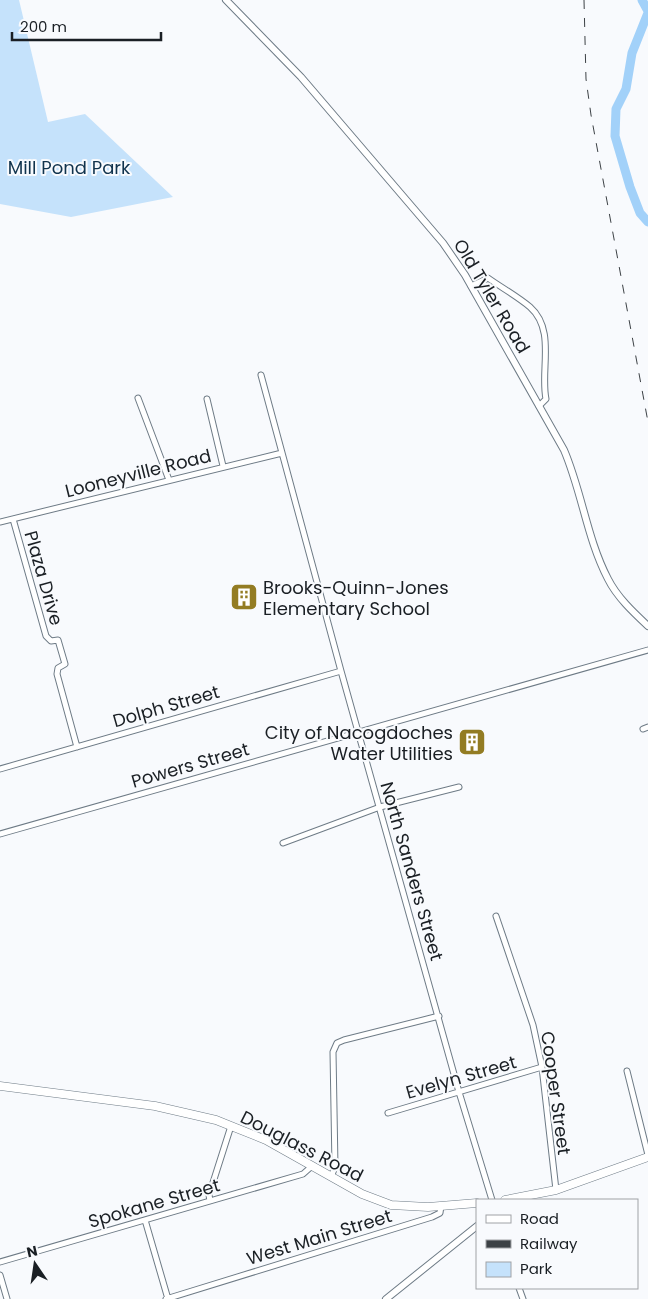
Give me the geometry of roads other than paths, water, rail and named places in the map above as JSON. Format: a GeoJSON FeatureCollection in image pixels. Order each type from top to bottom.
{"type":"FeatureCollection","features":[{"type":"Feature","properties":{"kind":"main road","name":"Douglass Road"},"geometry":{"type":"LineString","coordinates":[[0,1086],[164,1108],[199,1115],[266,1140],[362,1194],[408,1207],[441,1206]]}},
{"type":"Feature","properties":{"kind":"main road"},"geometry":{"type":"LineString","coordinates":[[510,1199],[556,1190],[648,1156]]}},
{"type":"Feature","properties":{"kind":"main road"},"geometry":{"type":"LineString","coordinates":[[441,1206],[476,1203]]}},
{"type":"Feature","properties":{"kind":"street","name":"Old Tyler Road"},"geometry":{"type":"LineString","coordinates":[[226,0],[301,77],[424,220],[455,259],[564,450],[575,477],[599,559],[608,579],[624,601],[648,626]]}},
{"type":"Feature","properties":{"kind":"street"},"geometry":{"type":"LineString","coordinates":[[471,286],[488,278],[531,308],[539,320],[545,336],[543,378],[546,399],[539,406]]}},
{"type":"Feature","properties":{"kind":"street","name":"North Sanders Street"},"geometry":{"type":"LineString","coordinates":[[261,375],[341,672],[459,1092],[492,1199]]}},
{"type":"Feature","properties":{"kind":"street"},"geometry":{"type":"LineString","coordinates":[[138,398],[169,480]]}},
{"type":"Feature","properties":{"kind":"street"},"geometry":{"type":"LineString","coordinates":[[207,398],[223,466]]}},
{"type":"Feature","properties":{"kind":"street","name":"Looneyville Road"},"geometry":{"type":"LineString","coordinates":[[0,522],[282,453]]}},
{"type":"Feature","properties":{"kind":"street","name":"Plaza Drive"},"geometry":{"type":"LineString","coordinates":[[13,519],[46,636],[50,641],[58,640],[65,664],[60,666],[57,672],[77,747]]}},
{"type":"Feature","properties":{"kind":"street","name":"Powers Street"},"geometry":{"type":"LineString","coordinates":[[0,834],[648,650]]}},
{"type":"Feature","properties":{"kind":"street","name":"Dolph Street"},"geometry":{"type":"LineString","coordinates":[[0,769],[341,672]]}},
{"type":"Feature","properties":{"kind":"street"},"geometry":{"type":"LineString","coordinates":[[283,842],[380,806],[459,787]]}},
{"type":"Feature","properties":{"kind":"street","name":"Cooper Street"},"geometry":{"type":"LineString","coordinates":[[496,916],[533,1025],[542,1067],[556,1190]]}},
{"type":"Feature","properties":{"kind":"street"},"geometry":{"type":"LineString","coordinates":[[332,1177],[336,1167],[333,1101],[335,1047],[344,1040],[439,1016]]}},
{"type":"Feature","properties":{"kind":"street","name":"Evelyn Street"},"geometry":{"type":"LineString","coordinates":[[388,1113],[542,1067]]}},
{"type":"Feature","properties":{"kind":"street"},"geometry":{"type":"LineString","coordinates":[[628,1071],[648,1156]]}},
{"type":"Feature","properties":{"kind":"street"},"geometry":{"type":"LineString","coordinates":[[210,1201],[209,1195],[232,1126]]}},
{"type":"Feature","properties":{"kind":"street","name":"Spokane Street"},"geometry":{"type":"LineString","coordinates":[[0,1262],[303,1174],[312,1166]]}},
{"type":"Feature","properties":{"kind":"street","name":"West Main Street"},"geometry":{"type":"LineString","coordinates":[[167,1299],[432,1217],[440,1213],[441,1206]]}},
{"type":"Feature","properties":{"kind":"street"},"geometry":{"type":"LineString","coordinates":[[145,1220],[167,1299]]}},
{"type":"Feature","properties":{"kind":"street"},"geometry":{"type":"LineString","coordinates":[[386,1299],[476,1227]]}},
{"type":"Feature","properties":{"kind":"street"},"geometry":{"type":"LineString","coordinates":[[0,1275],[7,1299]]}},
{"type":"Feature","properties":{"kind":"waterway"},"geometry":{"type":"LineString","coordinates":[[642,0],[648,11]]}},
{"type":"Feature","properties":{"kind":"waterway"},"geometry":{"type":"LineString","coordinates":[[648,13],[632,53],[626,89],[616,109],[615,136],[630,187],[640,213],[648,222]]}},
{"type":"Feature","properties":{"kind":"railway"},"geometry":{"type":"LineString","coordinates":[[584,0],[586,79],[591,115],[648,422]]}},
{"type":"Feature","properties":{"kind":"place","name":"Brooks-Quinn-Jones Elementary School"},"geometry":{"type":"Point","coordinates":[244,597]}},
{"type":"Feature","properties":{"kind":"place","name":"City of Nacogdoches Water Utilities"},"geometry":{"type":"Point","coordinates":[472,742]}},
{"type":"Feature","properties":{"kind":"park label","name":"Mill Pond Park"},"geometry":{"type":"Point","coordinates":[69,167]}}]}
